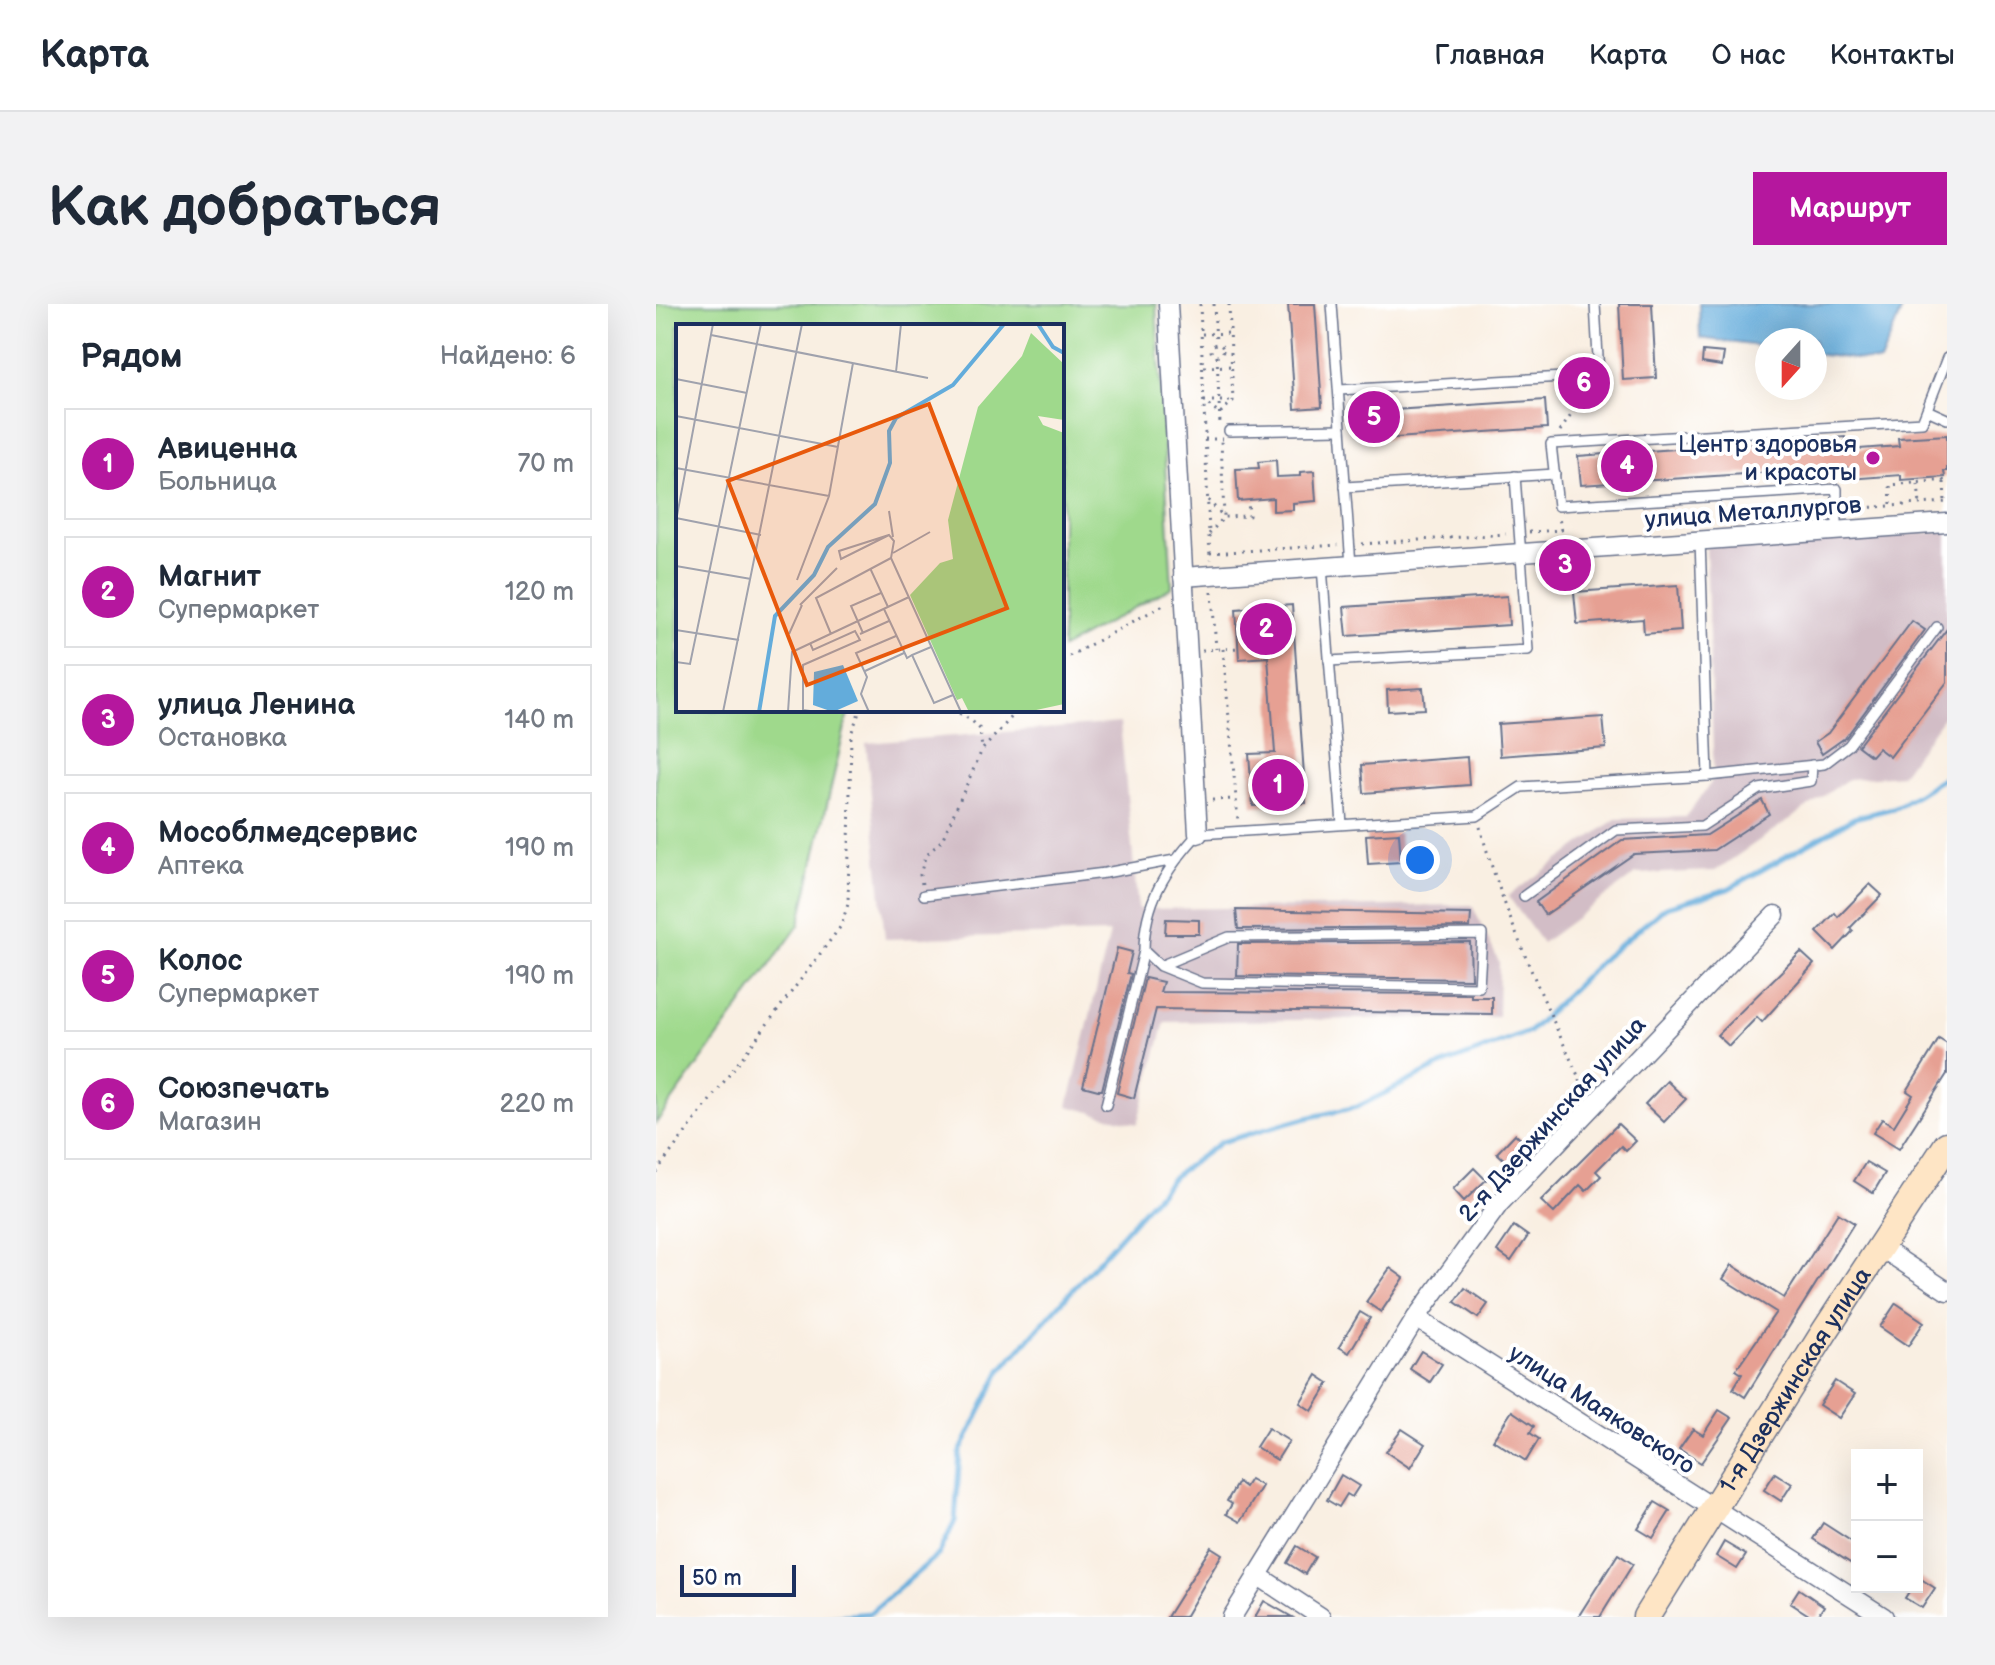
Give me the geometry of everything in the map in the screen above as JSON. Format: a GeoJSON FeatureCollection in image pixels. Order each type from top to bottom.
{"type":"FeatureCollection","features":[{"type":"Feature","properties":{"kind":"street"},"geometry":{"type":"LineString","coordinates":[[1168,304],[1198,834]]}},
{"type":"Feature","properties":{"kind":"street","name":"улица Металлургов"},"geometry":{"type":"LineString","coordinates":[[1184,585],[1211,575],[1947,523]]}},
{"type":"Feature","properties":{"kind":"street","name":"2-я Дзержинская улица"},"geometry":{"type":"LineString","coordinates":[[1232,1617],[1416,1318],[1499,1204],[1775,915]]}},
{"type":"Feature","properties":{"kind":"street","name":"1-я Дзержинская улица"},"geometry":{"type":"LineString","coordinates":[[1646,1617],[1947,1145]]}},
{"type":"Feature","properties":{"kind":"street"},"geometry":{"type":"LineString","coordinates":[[1880,1247],[1947,1291]]}},
{"type":"Feature","properties":{"kind":"street","name":"улица Маяковского"},"geometry":{"type":"LineString","coordinates":[[1416,1318],[1884,1617]]}},
{"type":"Feature","properties":{"kind":"street"},"geometry":{"type":"LineString","coordinates":[[1257,1575],[1321,1617]]}},
{"type":"Feature","properties":{"kind":"lane"},"geometry":{"type":"LineString","coordinates":[[1332,304],[1351,565]]}},
{"type":"Feature","properties":{"kind":"lane"},"geometry":{"type":"LineString","coordinates":[[1339,390],[1599,375],[1595,304]]}},
{"type":"Feature","properties":{"kind":"lane"},"geometry":{"type":"LineString","coordinates":[[1837,530],[1837,489],[1558,506],[1551,444],[1922,422],[1947,358]]}},
{"type":"Feature","properties":{"kind":"lane"},"geometry":{"type":"LineString","coordinates":[[1927,410],[1947,419]]}},
{"type":"Feature","properties":{"kind":"lane"},"geometry":{"type":"LineString","coordinates":[[1229,431],[1341,429]]}},
{"type":"Feature","properties":{"kind":"lane"},"geometry":{"type":"LineString","coordinates":[[1345,487],[1555,474]]}},
{"type":"Feature","properties":{"kind":"lane"},"geometry":{"type":"LineString","coordinates":[[1329,661],[1528,650],[1515,476]]}},
{"type":"Feature","properties":{"kind":"lane"},"geometry":{"type":"LineString","coordinates":[[1700,540],[1708,776]]}},
{"type":"Feature","properties":{"kind":"lane"},"geometry":{"type":"LineString","coordinates":[[1322,567],[1342,824]]}},
{"type":"Feature","properties":{"kind":"lane"},"geometry":{"type":"LineString","coordinates":[[1106,1105],[1144,951],[1144,927],[1154,896],[1175,860],[1198,834],[1477,816],[1521,787],[1708,776],[1824,764],[1849,745],[1937,627]]}},
{"type":"Feature","properties":{"kind":"lane"},"geometry":{"type":"LineString","coordinates":[[1524,896],[1616,830],[1702,826],[1759,789],[1811,781],[1812,765]]}},
{"type":"Feature","properties":{"kind":"lane"},"geometry":{"type":"LineString","coordinates":[[924,895],[1105,873],[1175,860]]}},
{"type":"Feature","properties":{"kind":"lane"},"geometry":{"type":"LineString","coordinates":[[1144,951],[1160,966],[1202,983],[1479,987],[1482,934],[1229,937],[1160,966]]}},
{"type":"Feature","properties":{"kind":"path"},"geometry":{"type":"LineString","coordinates":[[1200,304],[1216,649]]}},
{"type":"Feature","properties":{"kind":"path"},"geometry":{"type":"LineString","coordinates":[[1214,304],[1216,344]]}},
{"type":"Feature","properties":{"kind":"path"},"geometry":{"type":"LineString","coordinates":[[1219,414],[1233,401],[1229,304]]}},
{"type":"Feature","properties":{"kind":"path"},"geometry":{"type":"LineString","coordinates":[[1201,334],[1231,333]]}},
{"type":"Feature","properties":{"kind":"path"},"geometry":{"type":"LineString","coordinates":[[1211,344],[1216,344],[1222,344],[1222,356],[1211,356],[1211,344]]}},
{"type":"Feature","properties":{"kind":"path"},"geometry":{"type":"LineString","coordinates":[[1222,350],[1231,349]]}},
{"type":"Feature","properties":{"kind":"path"},"geometry":{"type":"LineString","coordinates":[[1202,350],[1211,350]]}},
{"type":"Feature","properties":{"kind":"path"},"geometry":{"type":"LineString","coordinates":[[1209,534],[1224,517],[1217,356]]}},
{"type":"Feature","properties":{"kind":"path"},"geometry":{"type":"LineString","coordinates":[[1202,367],[1232,366]]}},
{"type":"Feature","properties":{"kind":"path"},"geometry":{"type":"LineString","coordinates":[[1551,444],[1599,375]]}},
{"type":"Feature","properties":{"kind":"path"},"geometry":{"type":"LineString","coordinates":[[1340,413],[1373,394]]}},
{"type":"Feature","properties":{"kind":"path"},"geometry":{"type":"LineString","coordinates":[[1204,401],[1233,401]]}},
{"type":"Feature","properties":{"kind":"path"},"geometry":{"type":"LineString","coordinates":[[1204,401],[1219,414]]}},
{"type":"Feature","properties":{"kind":"path"},"geometry":{"type":"LineString","coordinates":[[1837,509],[1892,506],[1920,503],[1946,502],[1945,481],[1890,485],[1892,506]]}},
{"type":"Feature","properties":{"kind":"path"},"geometry":{"type":"LineString","coordinates":[[1918,483],[1922,524]]}},
{"type":"Feature","properties":{"kind":"path"},"geometry":{"type":"LineString","coordinates":[[1208,500],[1224,517],[1249,516],[1248,500]]}},
{"type":"Feature","properties":{"kind":"path"},"geometry":{"type":"LineString","coordinates":[[1210,553],[1561,530],[1558,506]]}},
{"type":"Feature","properties":{"kind":"path"},"geometry":{"type":"LineString","coordinates":[[1064,659],[1184,585]]}},
{"type":"Feature","properties":{"kind":"path"},"geometry":{"type":"LineString","coordinates":[[1188,651],[1239,648]]}},
{"type":"Feature","properties":{"kind":"path"},"geometry":{"type":"LineString","coordinates":[[1223,649],[1239,831]]}},
{"type":"Feature","properties":{"kind":"path"},"geometry":{"type":"LineString","coordinates":[[656,1172],[841,926],[848,904],[851,734],[859,712]]}},
{"type":"Feature","properties":{"kind":"path"},"geometry":{"type":"LineString","coordinates":[[956,712],[980,729],[982,750]]}},
{"type":"Feature","properties":{"kind":"path"},"geometry":{"type":"LineString","coordinates":[[924,895],[920,875],[925,857],[942,840],[982,750],[1016,712]]}},
{"type":"Feature","properties":{"kind":"path"},"geometry":{"type":"LineString","coordinates":[[1196,801],[1236,799]]}},
{"type":"Feature","properties":{"kind":"path"},"geometry":{"type":"LineString","coordinates":[[1477,816],[1494,879],[1583,1085]]}},
{"type":"Feature","properties":{"kind":"shaded area"},"geometry":{"type":"Polygon","coordinates":[[[1947,532],[1947,712],[1901,775],[1848,779],[1715,871],[1636,874],[1542,943],[1508,896],[1616,819],[1685,817],[1714,779],[1706,547],[1947,532]]]}},
{"type":"Feature","properties":{"kind":"shaded area"},"geometry":{"type":"Polygon","coordinates":[[[1120,723],[1138,909],[1472,905],[1499,962],[1498,1017],[1165,1022],[1137,1124],[1068,1106],[1110,933],[885,939],[866,743],[1120,723]]]}},
{"type":"Feature","properties":{"kind":"green space"},"geometry":{"type":"Polygon","coordinates":[[[656,304],[1156,304],[1172,587],[1064,647],[1064,324],[676,324],[676,712],[849,712],[799,925],[656,1123],[656,304]]]}},
{"type":"Feature","properties":{"kind":"water"},"geometry":{"type":"Polygon","coordinates":[[[1699,304],[1904,304],[1880,362],[1827,355],[1827,328],[1755,328],[1755,345],[1700,338],[1699,304]]]}},
{"type":"Feature","properties":{"kind":"building"},"geometry":{"type":"Polygon","coordinates":[[[1288,304],[1315,304],[1322,407],[1295,409],[1288,304]]]}},
{"type":"Feature","properties":{"kind":"building"},"geometry":{"type":"Polygon","coordinates":[[[1619,304],[1652,304],[1656,378],[1623,380],[1619,304]]]}},
{"type":"Feature","properties":{"kind":"building"},"geometry":{"type":"Polygon","coordinates":[[[1703,351],[1724,353],[1722,366],[1702,363],[1703,351]]]}},
{"type":"Feature","properties":{"kind":"building"},"geometry":{"type":"Polygon","coordinates":[[[1545,400],[1547,428],[1365,440],[1363,412],[1545,400]]]}},
{"type":"Feature","properties":{"kind":"building"},"geometry":{"type":"Polygon","coordinates":[[[1947,435],[1945,477],[1901,480],[1901,475],[1848,479],[1847,467],[1581,485],[1578,456],[1845,437],[1846,450],[1899,446],[1898,438],[1947,435]]]}},
{"type":"Feature","properties":{"kind":"building"},"geometry":{"type":"Polygon","coordinates":[[[1276,460],[1277,477],[1300,476],[1300,472],[1314,471],[1316,501],[1293,503],[1293,510],[1273,511],[1273,498],[1238,501],[1236,469],[1259,468],[1258,462],[1276,460]]]}},
{"type":"Feature","properties":{"kind":"building"},"geometry":{"type":"Polygon","coordinates":[[[1678,585],[1681,631],[1644,634],[1643,619],[1577,624],[1574,592],[1678,585]]]}},
{"type":"Feature","properties":{"kind":"building"},"geometry":{"type":"Polygon","coordinates":[[[1507,596],[1509,625],[1347,636],[1344,607],[1507,596]]]}},
{"type":"Feature","properties":{"kind":"building"},"geometry":{"type":"Polygon","coordinates":[[[1292,605],[1306,803],[1253,806],[1249,754],[1275,753],[1268,657],[1239,659],[1236,609],[1292,605]]]}},
{"type":"Feature","properties":{"kind":"building"},"geometry":{"type":"Polygon","coordinates":[[[1912,621],[1925,630],[1846,737],[1822,754],[1815,742],[1828,733],[1912,621]]]}},
{"type":"Feature","properties":{"kind":"building"},"geometry":{"type":"Polygon","coordinates":[[[1947,629],[1947,682],[1890,757],[1878,748],[1871,756],[1858,746],[1947,629]]]}},
{"type":"Feature","properties":{"kind":"building"},"geometry":{"type":"Polygon","coordinates":[[[1423,688],[1425,709],[1388,711],[1387,690],[1423,688]]]}},
{"type":"Feature","properties":{"kind":"building"},"geometry":{"type":"Polygon","coordinates":[[[1603,717],[1606,748],[1500,756],[1498,724],[1603,717]]]}},
{"type":"Feature","properties":{"kind":"building"},"geometry":{"type":"Polygon","coordinates":[[[1467,757],[1469,785],[1364,793],[1362,765],[1467,757]]]}},
{"type":"Feature","properties":{"kind":"building"},"geometry":{"type":"Polygon","coordinates":[[[1762,800],[1769,814],[1714,850],[1634,854],[1545,915],[1536,902],[1622,840],[1707,835],[1762,800]]]}},
{"type":"Feature","properties":{"kind":"building"},"geometry":{"type":"Polygon","coordinates":[[[1399,833],[1401,862],[1368,864],[1366,835],[1399,833]]]}},
{"type":"Feature","properties":{"kind":"building"},"geometry":{"type":"Polygon","coordinates":[[[1870,884],[1882,895],[1850,928],[1853,931],[1835,950],[1817,932],[1835,913],[1838,917],[1870,884]]]}},
{"type":"Feature","properties":{"kind":"building"},"geometry":{"type":"Polygon","coordinates":[[[1236,910],[1471,914],[1470,927],[1238,929],[1236,910]]]}},
{"type":"Feature","properties":{"kind":"building"},"geometry":{"type":"Polygon","coordinates":[[[1166,919],[1199,920],[1199,934],[1165,934],[1166,919]]]}},
{"type":"Feature","properties":{"kind":"building"},"geometry":{"type":"Polygon","coordinates":[[[1470,942],[1471,979],[1237,976],[1238,944],[1470,942]]]}},
{"type":"Feature","properties":{"kind":"building"},"geometry":{"type":"Polygon","coordinates":[[[1117,948],[1132,952],[1127,973],[1131,974],[1102,1090],[1098,1090],[1083,1086],[1117,948]]]}},
{"type":"Feature","properties":{"kind":"building"},"geometry":{"type":"Polygon","coordinates":[[[1801,952],[1814,964],[1762,1022],[1757,1017],[1729,1046],[1717,1035],[1801,952]]]}},
{"type":"Feature","properties":{"kind":"building"},"geometry":{"type":"Polygon","coordinates":[[[1145,978],[1163,982],[1160,992],[1471,994],[1471,997],[1492,997],[1492,1014],[1156,1009],[1134,1098],[1117,1093],[1145,978]]]}},
{"type":"Feature","properties":{"kind":"building"},"geometry":{"type":"Polygon","coordinates":[[[1939,1039],[1947,1044],[1947,1074],[1899,1149],[1873,1133],[1882,1119],[1894,1126],[1913,1095],[1907,1091],[1939,1039]]]}},
{"type":"Feature","properties":{"kind":"building"},"geometry":{"type":"Polygon","coordinates":[[[1667,1081],[1686,1099],[1664,1122],[1645,1104],[1667,1081]]]}},
{"type":"Feature","properties":{"kind":"building"},"geometry":{"type":"Polygon","coordinates":[[[1618,1124],[1636,1141],[1626,1151],[1621,1146],[1596,1171],[1601,1176],[1586,1191],[1580,1185],[1554,1213],[1541,1201],[1618,1124]]]}},
{"type":"Feature","properties":{"kind":"building"},"geometry":{"type":"Polygon","coordinates":[[[1515,1134],[1526,1144],[1508,1163],[1497,1153],[1515,1134]]]}},
{"type":"Feature","properties":{"kind":"building"},"geometry":{"type":"Polygon","coordinates":[[[1866,1162],[1885,1173],[1873,1193],[1854,1181],[1866,1162]]]}},
{"type":"Feature","properties":{"kind":"building"},"geometry":{"type":"Polygon","coordinates":[[[1474,1168],[1486,1180],[1464,1201],[1453,1189],[1474,1168]]]}},
{"type":"Feature","properties":{"kind":"building"},"geometry":{"type":"Polygon","coordinates":[[[1838,1213],[1854,1223],[1745,1397],[1733,1389],[1742,1374],[1736,1370],[1776,1312],[1723,1279],[1732,1265],[1784,1298],[1838,1213]]]}},
{"type":"Feature","properties":{"kind":"building"},"geometry":{"type":"Polygon","coordinates":[[[1514,1226],[1528,1236],[1511,1261],[1497,1251],[1514,1226]]]}},
{"type":"Feature","properties":{"kind":"building"},"geometry":{"type":"Polygon","coordinates":[[[1390,1268],[1404,1278],[1381,1312],[1366,1302],[1390,1268]]]}},
{"type":"Feature","properties":{"kind":"building"},"geometry":{"type":"Polygon","coordinates":[[[1465,1288],[1488,1304],[1478,1318],[1455,1302],[1465,1288]]]}},
{"type":"Feature","properties":{"kind":"building"},"geometry":{"type":"Polygon","coordinates":[[[1896,1303],[1924,1322],[1908,1346],[1880,1327],[1896,1303]]]}},
{"type":"Feature","properties":{"kind":"building"},"geometry":{"type":"Polygon","coordinates":[[[1360,1312],[1370,1318],[1349,1353],[1339,1347],[1360,1312]]]}},
{"type":"Feature","properties":{"kind":"building"},"geometry":{"type":"Polygon","coordinates":[[[1421,1351],[1442,1364],[1430,1382],[1410,1369],[1421,1351]]]}},
{"type":"Feature","properties":{"kind":"building"},"geometry":{"type":"Polygon","coordinates":[[[1317,1375],[1329,1383],[1312,1411],[1300,1403],[1317,1375]]]}},
{"type":"Feature","properties":{"kind":"building"},"geometry":{"type":"Polygon","coordinates":[[[1835,1381],[1855,1394],[1839,1418],[1819,1405],[1835,1381]]]}},
{"type":"Feature","properties":{"kind":"building"},"geometry":{"type":"Polygon","coordinates":[[[1719,1410],[1732,1418],[1701,1463],[1679,1449],[1693,1429],[1703,1435],[1719,1410]]]}},
{"type":"Feature","properties":{"kind":"building"},"geometry":{"type":"Polygon","coordinates":[[[1512,1411],[1534,1426],[1530,1433],[1539,1439],[1526,1461],[1493,1440],[1512,1411]]]}},
{"type":"Feature","properties":{"kind":"building"},"geometry":{"type":"Polygon","coordinates":[[[1268,1428],[1289,1441],[1277,1460],[1256,1447],[1268,1428]]]}},
{"type":"Feature","properties":{"kind":"building"},"geometry":{"type":"Polygon","coordinates":[[[1402,1429],[1425,1444],[1410,1468],[1386,1452],[1402,1429]]]}},
{"type":"Feature","properties":{"kind":"building"},"geometry":{"type":"Polygon","coordinates":[[[1775,1473],[1792,1484],[1781,1501],[1764,1490],[1775,1473]]]}},
{"type":"Feature","properties":{"kind":"building"},"geometry":{"type":"Polygon","coordinates":[[[1341,1475],[1359,1486],[1352,1497],[1347,1494],[1339,1507],[1327,1500],[1341,1475]]]}},
{"type":"Feature","properties":{"kind":"building"},"geometry":{"type":"Polygon","coordinates":[[[1250,1479],[1262,1486],[1240,1522],[1226,1514],[1232,1504],[1227,1501],[1238,1482],[1245,1487],[1250,1479]]]}},
{"type":"Feature","properties":{"kind":"building"},"geometry":{"type":"Polygon","coordinates":[[[1655,1502],[1670,1511],[1653,1538],[1638,1529],[1655,1502]]]}},
{"type":"Feature","properties":{"kind":"building"},"geometry":{"type":"Polygon","coordinates":[[[1823,1523],[1851,1541],[1851,1563],[1813,1539],[1823,1523]]]}},
{"type":"Feature","properties":{"kind":"building"},"geometry":{"type":"Polygon","coordinates":[[[1724,1542],[1746,1555],[1737,1569],[1716,1556],[1724,1542]]]}},
{"type":"Feature","properties":{"kind":"building"},"geometry":{"type":"Polygon","coordinates":[[[1297,1546],[1315,1557],[1305,1574],[1287,1563],[1297,1546]]]}},
{"type":"Feature","properties":{"kind":"building"},"geometry":{"type":"Polygon","coordinates":[[[1211,1547],[1222,1554],[1185,1617],[1167,1617],[1211,1547]]]}},
{"type":"Feature","properties":{"kind":"building"},"geometry":{"type":"Polygon","coordinates":[[[1618,1554],[1633,1564],[1600,1617],[1578,1617],[1618,1554]]]}},
{"type":"Feature","properties":{"kind":"building"},"geometry":{"type":"Polygon","coordinates":[[[1923,1580],[1935,1588],[1922,1608],[1905,1598],[1908,1593],[1923,1593],[1923,1580]]]}},
{"type":"Feature","properties":{"kind":"building"},"geometry":{"type":"Polygon","coordinates":[[[1799,1589],[1824,1606],[1817,1617],[1790,1603],[1799,1589]]]}},
{"type":"Feature","properties":{"kind":"building"},"geometry":{"type":"Polygon","coordinates":[[[1264,1601],[1292,1617],[1255,1617],[1264,1601]]]}},
{"type":"Feature","properties":{"kind":"waterway"},"geometry":{"type":"LineString","coordinates":[[826,1617],[870,1613],[939,1554],[955,1521],[960,1452],[1001,1370],[1174,1176],[1221,1142],[1357,1107],[1437,1067],[1529,1032],[1605,957],[1666,907],[1728,889],[1854,818],[1897,807],[1947,776]]}},
{"type":"Feature","properties":{"kind":"place","name":"Союзпечать"},"geometry":{"type":"Point","coordinates":[1584,383]}},
{"type":"Feature","properties":{"kind":"place","name":"Колос"},"geometry":{"type":"Point","coordinates":[1374,417]}},
{"type":"Feature","properties":{"kind":"place","name":"Центр здоровья и красоты"},"geometry":{"type":"Point","coordinates":[1873,458]}},
{"type":"Feature","properties":{"kind":"place","name":"Мособлмедсервис"},"geometry":{"type":"Point","coordinates":[1627,466]}},
{"type":"Feature","properties":{"kind":"place","name":"улица Ленина"},"geometry":{"type":"Point","coordinates":[1565,565]}},
{"type":"Feature","properties":{"kind":"place","name":"Магнит"},"geometry":{"type":"Point","coordinates":[1266,629]}},
{"type":"Feature","properties":{"kind":"place","name":"Авиценна"},"geometry":{"type":"Point","coordinates":[1278,785]}}]}
